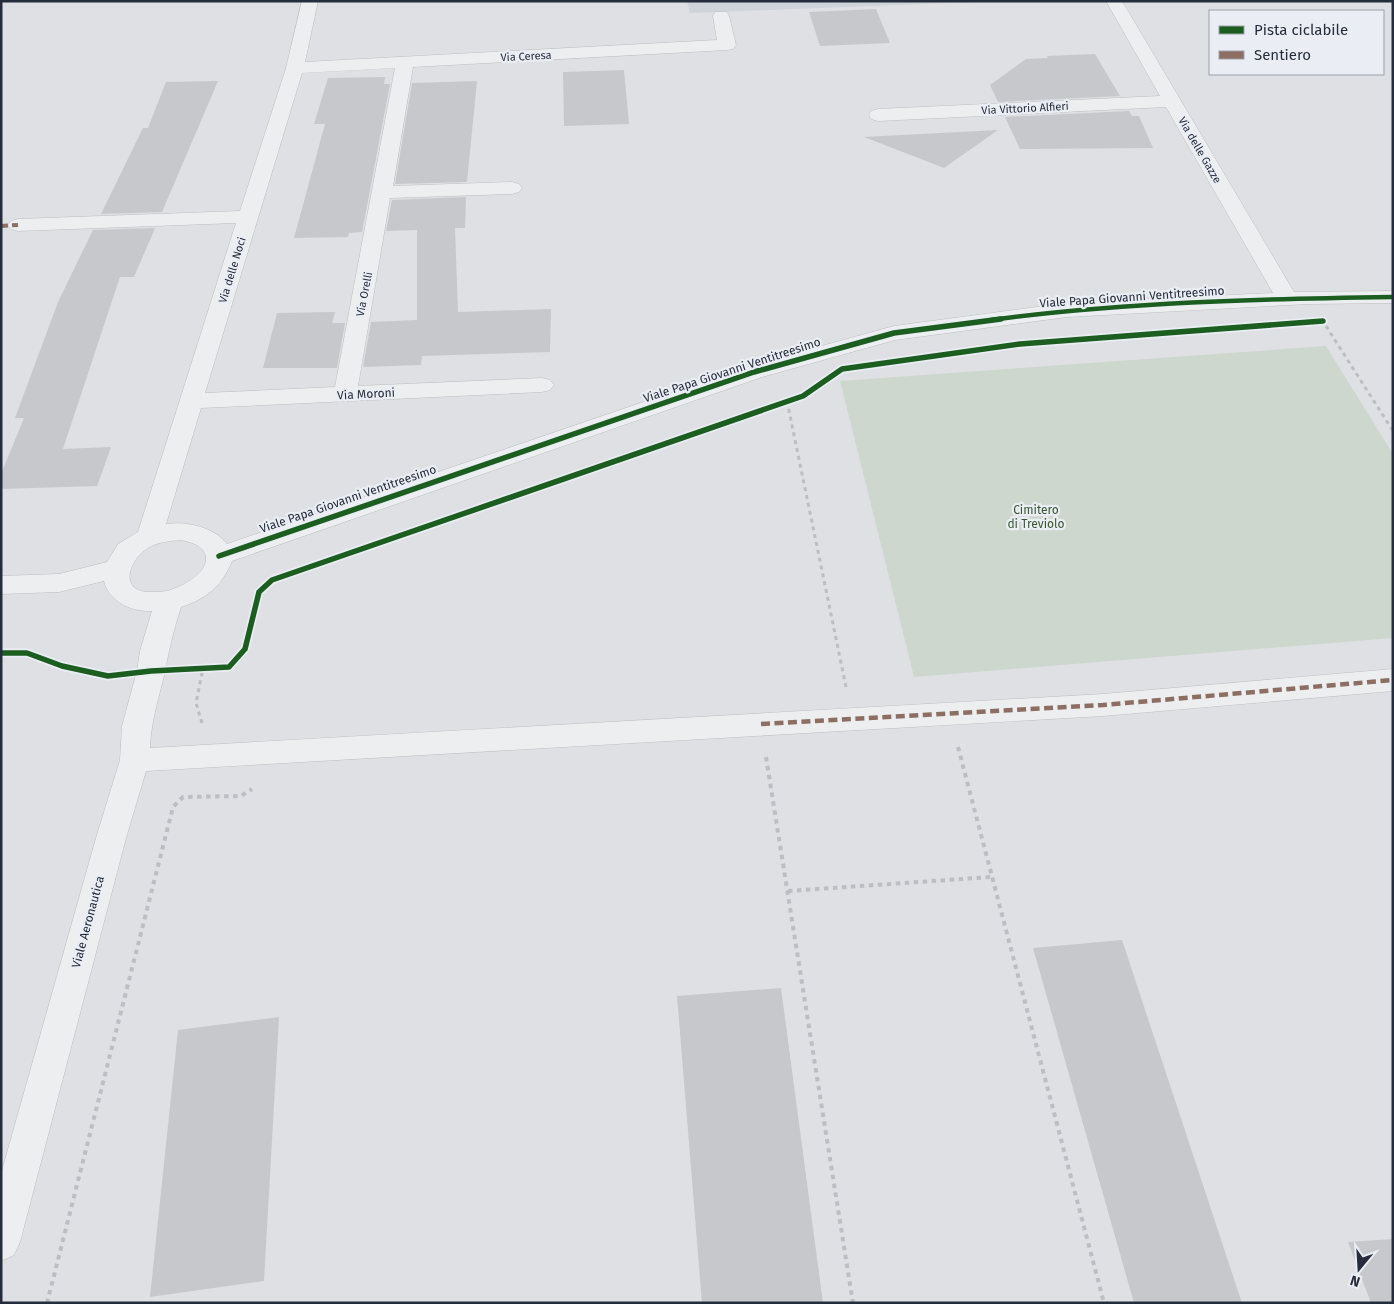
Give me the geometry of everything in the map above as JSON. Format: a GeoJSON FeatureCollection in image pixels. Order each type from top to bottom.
{"type":"FeatureCollection","features":[{"type":"Feature","properties":{"kind":"street","name":"Via delle Noci"},"geometry":{"type":"LineString","coordinates":[[149,537],[295,68],[310,1]]}},
{"type":"Feature","properties":{"kind":"street","name":"Via delle Gazze"},"geometry":{"type":"LineString","coordinates":[[1114,1],[1287,299]]}},
{"type":"Feature","properties":{"kind":"street","name":"Via Ceresa"},"geometry":{"type":"LineString","coordinates":[[295,68],[728,45],[721,16]]}},
{"type":"Feature","properties":{"kind":"street","name":"Via Orelli"},"geometry":{"type":"LineString","coordinates":[[345,395],[405,62]]}},
{"type":"Feature","properties":{"kind":"street","name":"Via Vittorio Alfieri"},"geometry":{"type":"LineString","coordinates":[[878,115],[1172,101]]}},
{"type":"Feature","properties":{"kind":"street"},"geometry":{"type":"LineString","coordinates":[[383,192],[512,188]]}},
{"type":"Feature","properties":{"kind":"street"},"geometry":{"type":"LineString","coordinates":[[18,225],[248,217]]}},
{"type":"Feature","properties":{"kind":"street","name":"Viale Papa Giovanni Ventitreesimo"},"geometry":{"type":"LineString","coordinates":[[219,556],[754,372],[894,333],[1067,310],[1287,299],[1393,297]]}},
{"type":"Feature","properties":{"kind":"street","name":"Via Moroni"},"geometry":{"type":"LineString","coordinates":[[190,401],[542,385]]}},
{"type":"Feature","properties":{"kind":"street"},"geometry":{"type":"LineString","coordinates":[[181,531],[196,533],[208,538],[216,547],[219,556],[218,568],[206,584],[186,596],[169,601],[154,603],[139,601],[127,596],[119,588],[115,579],[116,569],[127,551],[149,537],[165,532],[181,531]]}},
{"type":"Feature","properties":{"kind":"street"},"geometry":{"type":"LineString","coordinates":[[1,585],[59,583],[116,569]]}},
{"type":"Feature","properties":{"kind":"street","name":"Viale Aeronautica"},"geometry":{"type":"LineString","coordinates":[[1,1242],[111,838],[135,760],[136,726],[151,671],[154,651],[169,601]]}},
{"type":"Feature","properties":{"kind":"street"},"geometry":{"type":"LineString","coordinates":[[135,760],[1103,705],[1393,680]]}},
{"type":"Feature","properties":{"kind":"path"},"geometry":{"type":"LineString","coordinates":[[1322,321],[1393,431]]}},
{"type":"Feature","properties":{"kind":"path"},"geometry":{"type":"LineString","coordinates":[[778,404],[795,398]]}},
{"type":"Feature","properties":{"kind":"path"},"geometry":{"type":"LineString","coordinates":[[787,401],[847,692]]}},
{"type":"Feature","properties":{"kind":"path"},"geometry":{"type":"LineString","coordinates":[[203,668],[197,690],[196,715],[203,726]]}},
{"type":"Feature","properties":{"kind":"path"},"geometry":{"type":"LineString","coordinates":[[151,671],[212,668]]}},
{"type":"Feature","properties":{"kind":"path"},"geometry":{"type":"LineString","coordinates":[[949,714],[1104,1303]]}},
{"type":"Feature","properties":{"kind":"path"},"geometry":{"type":"LineString","coordinates":[[761,724],[853,1303]]}},
{"type":"Feature","properties":{"kind":"path"},"geometry":{"type":"LineString","coordinates":[[46,1303],[173,807],[183,796],[240,796],[258,785],[266,753]]}},
{"type":"Feature","properties":{"kind":"path"},"geometry":{"type":"LineString","coordinates":[[788,891],[992,877]]}},
{"type":"Feature","properties":{"kind":"shaded area"},"geometry":{"type":"Polygon","coordinates":[[[687,1],[973,1],[973,2],[690,13],[687,1]]]}},
{"type":"Feature","properties":{"kind":"green space","name":"Cimitero di Treviolo"},"geometry":{"type":"Polygon","coordinates":[[[1326,346],[1393,454],[1393,638],[914,677],[840,381],[1326,346]]]}},
{"type":"Feature","properties":{"kind":"building"},"geometry":{"type":"Polygon","coordinates":[[[876,9],[890,43],[820,46],[809,12],[876,9]]]}},
{"type":"Feature","properties":{"kind":"building"},"geometry":{"type":"Polygon","coordinates":[[[1095,54],[1120,96],[998,102],[990,85],[1026,59],[1095,54]]]}},
{"type":"Feature","properties":{"kind":"building"},"geometry":{"type":"Polygon","coordinates":[[[624,70],[629,124],[564,126],[563,72],[624,70]]]}},
{"type":"Feature","properties":{"kind":"building"},"geometry":{"type":"Polygon","coordinates":[[[385,77],[384,84],[390,84],[362,232],[349,233],[348,237],[294,238],[325,124],[314,124],[328,78],[385,77]]]}},
{"type":"Feature","properties":{"kind":"building"},"geometry":{"type":"Polygon","coordinates":[[[218,81],[162,212],[101,214],[143,128],[148,128],[166,82],[218,81]]]}},
{"type":"Feature","properties":{"kind":"building"},"geometry":{"type":"Polygon","coordinates":[[[477,81],[467,182],[395,184],[412,83],[477,81]]]}},
{"type":"Feature","properties":{"kind":"building"},"geometry":{"type":"Polygon","coordinates":[[[1129,111],[1132,116],[1139,116],[1153,148],[1020,149],[1005,117],[1129,111]]]}},
{"type":"Feature","properties":{"kind":"building"},"geometry":{"type":"Polygon","coordinates":[[[998,130],[944,168],[864,137],[998,130]]]}},
{"type":"Feature","properties":{"kind":"building"},"geometry":{"type":"Polygon","coordinates":[[[466,197],[465,228],[455,228],[458,312],[551,309],[550,352],[422,356],[421,365],[363,367],[371,322],[417,320],[417,230],[386,231],[392,200],[466,197]]]}},
{"type":"Feature","properties":{"kind":"building"},"geometry":{"type":"Polygon","coordinates":[[[155,228],[134,277],[120,277],[63,449],[111,447],[97,486],[1,489],[1,474],[24,418],[15,418],[58,302],[93,230],[155,228]]]}},
{"type":"Feature","properties":{"kind":"building"},"geometry":{"type":"Polygon","coordinates":[[[335,312],[332,323],[345,323],[337,368],[263,368],[277,313],[335,312]]]}},
{"type":"Feature","properties":{"kind":"building"},"geometry":{"type":"Polygon","coordinates":[[[1122,940],[1242,1303],[1134,1303],[1033,948],[1122,940]]]}},
{"type":"Feature","properties":{"kind":"building"},"geometry":{"type":"Polygon","coordinates":[[[781,988],[823,1303],[702,1303],[677,996],[781,988]]]}},
{"type":"Feature","properties":{"kind":"building"},"geometry":{"type":"Polygon","coordinates":[[[279,1017],[264,1281],[150,1297],[178,1030],[279,1017]]]}},
{"type":"Feature","properties":{"kind":"building"},"geometry":{"type":"Polygon","coordinates":[[[1393,1239],[1393,1303],[1371,1303],[1348,1242],[1393,1239]]]}},
{"type":"Feature","properties":{"kind":"marked path"},"geometry":{"type":"LineString","coordinates":[[1,226],[18,225]]}},
{"type":"Feature","properties":{"kind":"marked path"},"geometry":{"type":"LineString","coordinates":[[761,724],[1103,705],[1393,680]]}},
{"type":"Feature","properties":{"kind":"cycle path"},"geometry":{"type":"LineString","coordinates":[[219,556],[754,372],[894,333],[1067,310],[1308,298],[1393,297]]}},
{"type":"Feature","properties":{"kind":"cycle path"},"geometry":{"type":"LineString","coordinates":[[1,653],[27,653],[62,666],[108,676],[151,671],[229,667],[245,649],[259,592],[272,580],[803,396],[842,369],[1020,344],[1323,321]]}}]}
